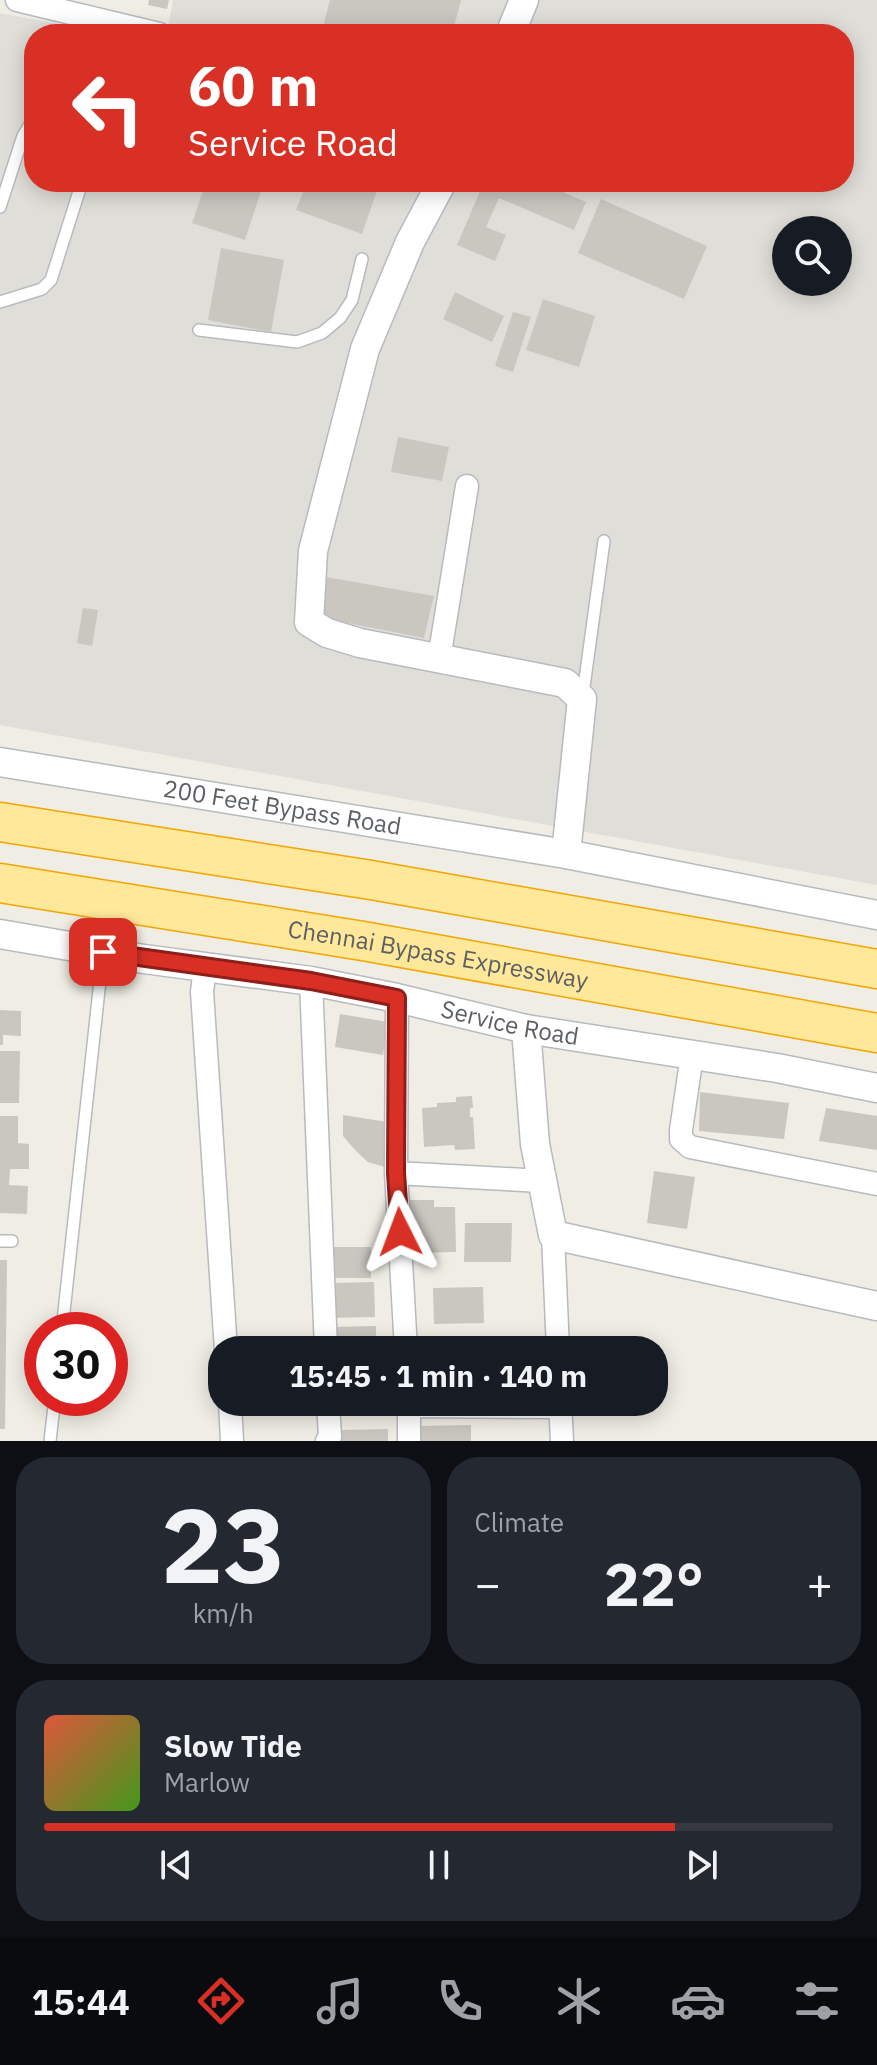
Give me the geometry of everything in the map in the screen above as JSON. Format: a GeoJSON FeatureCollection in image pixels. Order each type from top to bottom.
{"type":"FeatureCollection","features":[{"type":"Feature","properties":{"kind":"highway"},"geometry":{"type":"LineString","coordinates":[[0,822],[371,880],[877,969]]}},
{"type":"Feature","properties":{"kind":"highway","name":"Chennai Bypass Expressway"},"geometry":{"type":"LineString","coordinates":[[0,883],[363,941],[877,1033]]}},
{"type":"Feature","properties":{"kind":"street"},"geometry":{"type":"LineString","coordinates":[[17,0],[101,19]]}},
{"type":"Feature","properties":{"kind":"street"},"geometry":{"type":"LineString","coordinates":[[514,24],[524,0]]}},
{"type":"Feature","properties":{"kind":"street"},"geometry":{"type":"LineString","coordinates":[[437,192],[410,242],[365,349],[313,551],[309,622],[327,633],[360,643],[565,683],[582,699],[566,854]]}},
{"type":"Feature","properties":{"kind":"street"},"geometry":{"type":"LineString","coordinates":[[439,659],[467,486]]}},
{"type":"Feature","properties":{"kind":"street","name":"200 Feet Bypass Road"},"geometry":{"type":"LineString","coordinates":[[0,762],[566,854],[877,915]]}},
{"type":"Feature","properties":{"kind":"street","name":"Service Road"},"geometry":{"type":"LineString","coordinates":[[0,934],[103,952],[203,979],[311,992],[397,998],[526,1029],[877,1088]]}},
{"type":"Feature","properties":{"kind":"street"},"geometry":{"type":"LineString","coordinates":[[203,979],[225,1336]]}},
{"type":"Feature","properties":{"kind":"street"},"geometry":{"type":"LineString","coordinates":[[311,992],[325,1336]]}},
{"type":"Feature","properties":{"kind":"street"},"geometry":{"type":"LineString","coordinates":[[397,998],[396,1173],[405,1336]]}},
{"type":"Feature","properties":{"kind":"street"},"geometry":{"type":"LineString","coordinates":[[526,1029],[535,1144],[553,1235],[557,1336]]}},
{"type":"Feature","properties":{"kind":"street"},"geometry":{"type":"LineString","coordinates":[[692,1055],[681,1130],[681,1139],[690,1147],[877,1184]]}},
{"type":"Feature","properties":{"kind":"street"},"geometry":{"type":"LineString","coordinates":[[396,1173],[542,1181]]}},
{"type":"Feature","properties":{"kind":"street"},"geometry":{"type":"LineString","coordinates":[[553,1235],[877,1306]]}},
{"type":"Feature","properties":{"kind":"street"},"geometry":{"type":"LineString","coordinates":[[231,1416],[232,1441]]}},
{"type":"Feature","properties":{"kind":"street"},"geometry":{"type":"LineString","coordinates":[[327,1441],[330,1437],[329,1416]]}},
{"type":"Feature","properties":{"kind":"street"},"geometry":{"type":"LineString","coordinates":[[409,1416],[409,1441]]}},
{"type":"Feature","properties":{"kind":"street"},"geometry":{"type":"LineString","coordinates":[[561,1416],[562,1441]]}},
{"type":"Feature","properties":{"kind":"lane"},"geometry":{"type":"LineString","coordinates":[[0,207],[24,134]]}},
{"type":"Feature","properties":{"kind":"lane"},"geometry":{"type":"LineString","coordinates":[[0,302],[42,289],[51,280],[79,192]]}},
{"type":"Feature","properties":{"kind":"lane"},"geometry":{"type":"LineString","coordinates":[[199,330],[297,342],[322,333],[340,318],[352,300],[362,259]]}},
{"type":"Feature","properties":{"kind":"lane"},"geometry":{"type":"LineString","coordinates":[[352,300],[382,309]]}},
{"type":"Feature","properties":{"kind":"lane"},"geometry":{"type":"LineString","coordinates":[[582,699],[604,541]]}},
{"type":"Feature","properties":{"kind":"lane"},"geometry":{"type":"LineString","coordinates":[[64,1312],[103,952]]}},
{"type":"Feature","properties":{"kind":"lane"},"geometry":{"type":"LineString","coordinates":[[50,1441],[53,1416]]}},
{"type":"Feature","properties":{"kind":"shaded area"},"geometry":{"type":"Polygon","coordinates":[[[173,0],[877,0],[877,885],[0,725],[0,13],[60,24],[24,24],[24,192],[854,192],[854,24],[169,24],[173,0]]]}},
{"type":"Feature","properties":{"kind":"building"},"geometry":{"type":"Polygon","coordinates":[[[149,0],[169,0],[167,9],[148,5],[149,0]]]}},
{"type":"Feature","properties":{"kind":"building"},"geometry":{"type":"Polygon","coordinates":[[[330,0],[461,0],[455,24],[324,24],[330,0]]]}},
{"type":"Feature","properties":{"kind":"building"},"geometry":{"type":"Polygon","coordinates":[[[203,192],[261,192],[245,240],[192,223],[203,192]]]}},
{"type":"Feature","properties":{"kind":"building"},"geometry":{"type":"Polygon","coordinates":[[[303,192],[377,192],[362,234],[296,210],[303,192]]]}},
{"type":"Feature","properties":{"kind":"building"},"geometry":{"type":"Polygon","coordinates":[[[480,192],[563,192],[586,202],[574,230],[499,198],[486,227],[506,235],[495,261],[457,245],[480,192]]]}},
{"type":"Feature","properties":{"kind":"building"},"geometry":{"type":"Polygon","coordinates":[[[601,199],[707,246],[684,299],[578,253],[601,199]]]}},
{"type":"Feature","properties":{"kind":"building"},"geometry":{"type":"Polygon","coordinates":[[[221,248],[284,260],[271,332],[208,320],[221,248]]]}},
{"type":"Feature","properties":{"kind":"building"},"geometry":{"type":"Polygon","coordinates":[[[455,292],[504,316],[492,342],[443,319],[455,292]]]}},
{"type":"Feature","properties":{"kind":"building"},"geometry":{"type":"Polygon","coordinates":[[[543,299],[595,316],[579,367],[526,350],[543,299]]]}},
{"type":"Feature","properties":{"kind":"building"},"geometry":{"type":"Polygon","coordinates":[[[513,312],[531,317],[513,372],[495,366],[513,312]]]}},
{"type":"Feature","properties":{"kind":"building"},"geometry":{"type":"Polygon","coordinates":[[[398,437],[449,447],[442,481],[391,472],[398,437]]]}},
{"type":"Feature","properties":{"kind":"building"},"geometry":{"type":"Polygon","coordinates":[[[326,577],[434,596],[424,638],[322,618],[326,577]]]}},
{"type":"Feature","properties":{"kind":"building"},"geometry":{"type":"Polygon","coordinates":[[[83,608],[98,610],[92,646],[77,643],[83,608]]]}},
{"type":"Feature","properties":{"kind":"building"},"geometry":{"type":"Polygon","coordinates":[[[0,1010],[21,1011],[21,1036],[3,1035],[3,1045],[0,1045],[0,1010]]]}},
{"type":"Feature","properties":{"kind":"building"},"geometry":{"type":"Polygon","coordinates":[[[340,1014],[388,1022],[383,1055],[335,1047],[340,1014]]]}},
{"type":"Feature","properties":{"kind":"building"},"geometry":{"type":"Polygon","coordinates":[[[0,1051],[20,1051],[19,1103],[0,1103],[0,1051]]]}},
{"type":"Feature","properties":{"kind":"building"},"geometry":{"type":"Polygon","coordinates":[[[700,1092],[789,1103],[784,1139],[699,1131],[700,1092]]]}},
{"type":"Feature","properties":{"kind":"building"},"geometry":{"type":"Polygon","coordinates":[[[472,1096],[470,1117],[473,1117],[475,1149],[455,1150],[454,1145],[424,1147],[422,1108],[456,1102],[456,1097],[472,1096]]]}},
{"type":"Feature","properties":{"kind":"building"},"geometry":{"type":"Polygon","coordinates":[[[826,1108],[877,1116],[877,1150],[819,1141],[826,1108]]]}},
{"type":"Feature","properties":{"kind":"building"},"geometry":{"type":"Polygon","coordinates":[[[343,1115],[394,1123],[388,1168],[368,1162],[343,1136],[343,1115]]]}},
{"type":"Feature","properties":{"kind":"building"},"geometry":{"type":"Polygon","coordinates":[[[0,1116],[18,1116],[18,1143],[29,1144],[29,1169],[10,1169],[9,1185],[28,1186],[27,1214],[0,1213],[0,1116]]]}},
{"type":"Feature","properties":{"kind":"building"},"geometry":{"type":"Polygon","coordinates":[[[654,1171],[695,1177],[687,1229],[647,1223],[654,1171]]]}},
{"type":"Feature","properties":{"kind":"building"},"geometry":{"type":"Polygon","coordinates":[[[404,1200],[434,1200],[434,1207],[455,1207],[456,1252],[405,1253],[404,1200]]]}},
{"type":"Feature","properties":{"kind":"building"},"geometry":{"type":"Polygon","coordinates":[[[465,1223],[512,1223],[511,1262],[464,1262],[465,1223]]]}},
{"type":"Feature","properties":{"kind":"building"},"geometry":{"type":"Polygon","coordinates":[[[328,1247],[371,1247],[371,1278],[329,1278],[328,1247]]]}},
{"type":"Feature","properties":{"kind":"building"},"geometry":{"type":"Polygon","coordinates":[[[0,1260],[7,1260],[5,1429],[0,1429],[0,1260]]]}},
{"type":"Feature","properties":{"kind":"building"},"geometry":{"type":"Polygon","coordinates":[[[374,1282],[375,1317],[331,1318],[330,1283],[374,1282]]]}},
{"type":"Feature","properties":{"kind":"building"},"geometry":{"type":"Polygon","coordinates":[[[483,1287],[484,1323],[434,1324],[433,1288],[483,1287]]]}},
{"type":"Feature","properties":{"kind":"building"},"geometry":{"type":"Polygon","coordinates":[[[376,1326],[376,1336],[331,1336],[331,1327],[376,1326]]]}},
{"type":"Feature","properties":{"kind":"building"},"geometry":{"type":"Polygon","coordinates":[[[471,1425],[471,1441],[417,1441],[417,1426],[471,1425]]]}},
{"type":"Feature","properties":{"kind":"building"},"geometry":{"type":"Polygon","coordinates":[[[388,1429],[388,1441],[340,1441],[340,1430],[388,1429]]]}},
{"type":"Feature","properties":{"kind":"route"},"geometry":{"type":"LineString","coordinates":[[103,952],[311,981],[397,998],[396,1173],[400,1232]]}}]}
